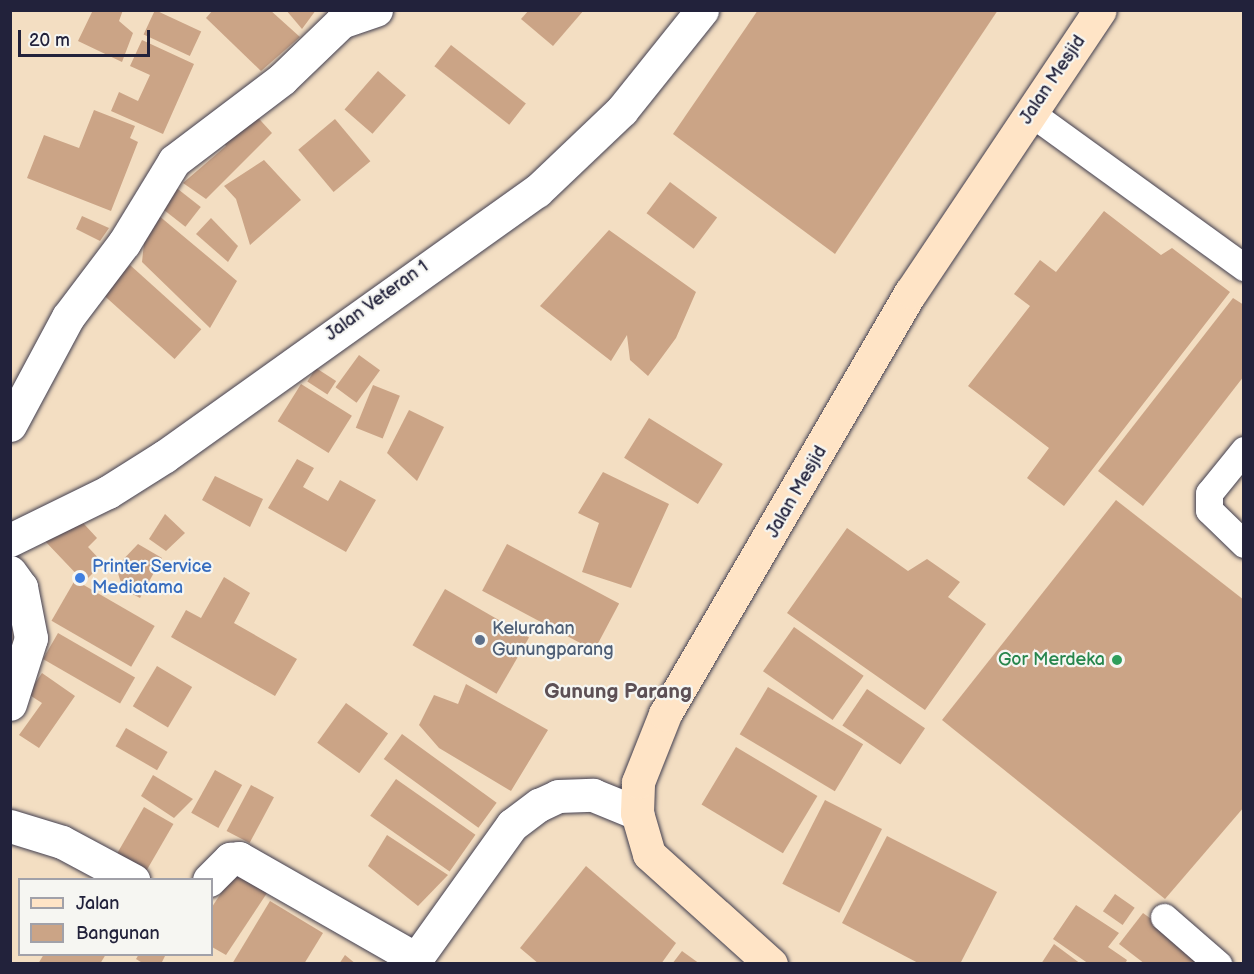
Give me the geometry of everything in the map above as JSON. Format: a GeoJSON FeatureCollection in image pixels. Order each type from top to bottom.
{"type":"FeatureCollection","features":[{"type":"Feature","properties":{"kind":"main road","name":"Jalan Mesjid"},"geometry":{"type":"LineString","coordinates":[[771,963],[649,854],[637,813],[638,782],[665,714],[911,292],[1100,10]]}},
{"type":"Feature","properties":{"kind":"street"},"geometry":{"type":"LineString","coordinates":[[10,425],[68,317],[124,243],[174,161],[282,79],[341,22],[376,10]]}},
{"type":"Feature","properties":{"kind":"street","name":"Jalan Veteran 1"},"geometry":{"type":"LineString","coordinates":[[10,540],[108,492],[165,456],[537,191],[622,110],[702,10]]}},
{"type":"Feature","properties":{"kind":"street"},"geometry":{"type":"LineString","coordinates":[[10,572],[21,587],[31,638],[10,704]]}},
{"type":"Feature","properties":{"kind":"street"},"geometry":{"type":"LineString","coordinates":[[210,878],[230,859],[239,858],[415,961],[512,825],[539,805],[558,796],[593,795],[637,813]]}},
{"type":"Feature","properties":{"kind":"street"},"geometry":{"type":"LineString","coordinates":[[10,826],[62,842],[131,878]]}},
{"type":"Feature","properties":{"kind":"lane"},"geometry":{"type":"LineString","coordinates":[[1031,113],[1244,267]]}},
{"type":"Feature","properties":{"kind":"lane"},"geometry":{"type":"LineString","coordinates":[[1244,450],[1209,493],[1209,510],[1244,544]]}},
{"type":"Feature","properties":{"kind":"lane"},"geometry":{"type":"LineString","coordinates":[[1164,917],[1218,963]]}},
{"type":"Feature","properties":{"kind":"building"},"geometry":{"type":"Polygon","coordinates":[[[93,10],[123,10],[119,21],[133,33],[122,62],[78,41],[93,10]]]}},
{"type":"Feature","properties":{"kind":"building"},"geometry":{"type":"Polygon","coordinates":[[[155,10],[201,32],[190,56],[144,34],[155,10]]]}},
{"type":"Feature","properties":{"kind":"building"},"geometry":{"type":"Polygon","coordinates":[[[213,10],[270,10],[300,37],[261,71],[206,18],[213,10]]]}},
{"type":"Feature","properties":{"kind":"building"},"geometry":{"type":"Polygon","coordinates":[[[286,10],[316,10],[302,29],[286,10]]]}},
{"type":"Feature","properties":{"kind":"building"},"geometry":{"type":"Polygon","coordinates":[[[529,10],[584,10],[553,46],[521,19],[529,10]]]}},
{"type":"Feature","properties":{"kind":"building"},"geometry":{"type":"Polygon","coordinates":[[[758,10],[998,10],[835,254],[673,134],[758,10]]]}},
{"type":"Feature","properties":{"kind":"building"},"geometry":{"type":"Polygon","coordinates":[[[142,40],[194,64],[163,134],[111,111],[119,92],[138,101],[150,75],[130,66],[142,40]]]}},
{"type":"Feature","properties":{"kind":"building"},"geometry":{"type":"Polygon","coordinates":[[[451,45],[526,103],[509,125],[434,66],[451,45]]]}},
{"type":"Feature","properties":{"kind":"building"},"geometry":{"type":"Polygon","coordinates":[[[378,71],[406,95],[372,134],[345,109],[378,71]]]}},
{"type":"Feature","properties":{"kind":"building"},"geometry":{"type":"Polygon","coordinates":[[[250,109],[272,133],[206,199],[183,183],[226,146],[217,133],[250,109]]]}},
{"type":"Feature","properties":{"kind":"building"},"geometry":{"type":"Polygon","coordinates":[[[94,110],[135,126],[130,138],[138,142],[111,211],[27,178],[44,135],[79,148],[94,110]]]}},
{"type":"Feature","properties":{"kind":"building"},"geometry":{"type":"Polygon","coordinates":[[[335,119],[370,161],[334,192],[298,150],[335,119]]]}},
{"type":"Feature","properties":{"kind":"building"},"geometry":{"type":"Polygon","coordinates":[[[264,160],[301,200],[250,245],[236,199],[224,186],[264,160]]]}},
{"type":"Feature","properties":{"kind":"building"},"geometry":{"type":"Polygon","coordinates":[[[670,182],[717,218],[694,249],[647,213],[670,182]]]}},
{"type":"Feature","properties":{"kind":"building"},"geometry":{"type":"Polygon","coordinates":[[[174,186],[201,207],[185,227],[159,206],[174,186]]]}},
{"type":"Feature","properties":{"kind":"building"},"geometry":{"type":"Polygon","coordinates":[[[152,210],[237,281],[210,328],[142,262],[144,243],[135,235],[152,210]]]}},
{"type":"Feature","properties":{"kind":"building"},"geometry":{"type":"Polygon","coordinates":[[[1104,211],[1161,255],[1172,248],[1230,292],[1064,506],[1027,478],[1049,448],[968,386],[1030,306],[1014,294],[1040,260],[1056,272],[1104,211]]]}},
{"type":"Feature","properties":{"kind":"building"},"geometry":{"type":"Polygon","coordinates":[[[82,216],[109,228],[100,241],[76,229],[82,216]]]}},
{"type":"Feature","properties":{"kind":"building"},"geometry":{"type":"Polygon","coordinates":[[[211,218],[238,246],[228,262],[196,234],[211,218]]]}},
{"type":"Feature","properties":{"kind":"building"},"geometry":{"type":"Polygon","coordinates":[[[609,230],[696,292],[676,338],[648,376],[630,360],[627,335],[611,361],[540,306],[609,230]]]}},
{"type":"Feature","properties":{"kind":"building"},"geometry":{"type":"Polygon","coordinates":[[[130,265],[201,329],[175,359],[103,295],[130,265]]]}},
{"type":"Feature","properties":{"kind":"building"},"geometry":{"type":"Polygon","coordinates":[[[1233,298],[1244,305],[1244,376],[1143,506],[1098,471],[1233,298]]]}},
{"type":"Feature","properties":{"kind":"building"},"geometry":{"type":"Polygon","coordinates":[[[359,355],[380,370],[357,403],[335,387],[359,355]]]}},
{"type":"Feature","properties":{"kind":"building"},"geometry":{"type":"Polygon","coordinates":[[[316,368],[336,381],[327,394],[307,381],[316,368]]]}},
{"type":"Feature","properties":{"kind":"building"},"geometry":{"type":"Polygon","coordinates":[[[301,384],[352,416],[329,453],[278,421],[301,384]]]}},
{"type":"Feature","properties":{"kind":"building"},"geometry":{"type":"Polygon","coordinates":[[[373,385],[400,396],[383,439],[356,428],[373,385]]]}},
{"type":"Feature","properties":{"kind":"building"},"geometry":{"type":"Polygon","coordinates":[[[409,410],[444,427],[417,481],[387,453],[409,410]]]}},
{"type":"Feature","properties":{"kind":"building"},"geometry":{"type":"Polygon","coordinates":[[[649,418],[723,464],[698,504],[624,458],[649,418]]]}},
{"type":"Feature","properties":{"kind":"building"},"geometry":{"type":"Polygon","coordinates":[[[297,459],[314,468],[303,487],[328,501],[340,480],[376,500],[346,552],[268,508],[297,459]]]}},
{"type":"Feature","properties":{"kind":"building"},"geometry":{"type":"Polygon","coordinates":[[[603,472],[669,504],[631,588],[582,572],[599,523],[578,513],[603,472]]]}},
{"type":"Feature","properties":{"kind":"building"},"geometry":{"type":"Polygon","coordinates":[[[215,476],[263,499],[250,527],[202,500],[215,476]]]}},
{"type":"Feature","properties":{"kind":"building","name":"Gor Merdeka"},"geometry":{"type":"Polygon","coordinates":[[[1116,500],[1244,600],[1244,807],[1165,899],[942,720],[1116,500]]]}},
{"type":"Feature","properties":{"kind":"building"},"geometry":{"type":"Polygon","coordinates":[[[73,512],[97,538],[88,547],[103,563],[84,582],[44,540],[73,512]]]}},
{"type":"Feature","properties":{"kind":"building"},"geometry":{"type":"Polygon","coordinates":[[[165,514],[185,533],[166,551],[149,539],[165,514]]]}},
{"type":"Feature","properties":{"kind":"building"},"geometry":{"type":"Polygon","coordinates":[[[847,528],[908,571],[927,559],[960,582],[948,597],[986,624],[925,710],[787,613],[847,528]]]}},
{"type":"Feature","properties":{"kind":"building"},"geometry":{"type":"Polygon","coordinates":[[[138,544],[162,558],[140,598],[123,589],[116,567],[138,544]]]}},
{"type":"Feature","properties":{"kind":"building"},"geometry":{"type":"Polygon","coordinates":[[[507,544],[619,604],[594,650],[482,591],[507,544]]]}},
{"type":"Feature","properties":{"kind":"building"},"geometry":{"type":"Polygon","coordinates":[[[224,577],[250,593],[234,623],[297,659],[275,696],[171,637],[186,610],[201,618],[224,577]]]}},
{"type":"Feature","properties":{"kind":"building"},"geometry":{"type":"Polygon","coordinates":[[[75,580],[155,626],[131,667],[52,621],[75,580]]]}},
{"type":"Feature","properties":{"kind":"building"},"geometry":{"type":"Polygon","coordinates":[[[445,589],[529,638],[497,694],[412,645],[445,589]]]}},
{"type":"Feature","properties":{"kind":"building"},"geometry":{"type":"Polygon","coordinates":[[[794,627],[864,676],[833,720],[763,671],[794,627]]]}},
{"type":"Feature","properties":{"kind":"building"},"geometry":{"type":"Polygon","coordinates":[[[58,633],[135,678],[120,703],[43,659],[58,633]]]}},
{"type":"Feature","properties":{"kind":"building"},"geometry":{"type":"Polygon","coordinates":[[[157,666],[192,687],[168,727],[133,706],[157,666]]]}},
{"type":"Feature","properties":{"kind":"building"},"geometry":{"type":"Polygon","coordinates":[[[42,673],[75,696],[39,748],[19,735],[42,703],[28,694],[42,673]]]}},
{"type":"Feature","properties":{"kind":"building"},"geometry":{"type":"Polygon","coordinates":[[[466,684],[548,730],[511,791],[439,748],[419,725],[434,695],[458,704],[466,684]]]}},
{"type":"Feature","properties":{"kind":"building"},"geometry":{"type":"Polygon","coordinates":[[[768,687],[863,744],[835,791],[740,734],[768,687]]]}},
{"type":"Feature","properties":{"kind":"building"},"geometry":{"type":"Polygon","coordinates":[[[867,689],[925,728],[900,765],[842,725],[867,689]]]}},
{"type":"Feature","properties":{"kind":"building"},"geometry":{"type":"Polygon","coordinates":[[[346,703],[388,734],[359,773],[317,743],[346,703]]]}},
{"type":"Feature","properties":{"kind":"building"},"geometry":{"type":"Polygon","coordinates":[[[126,728],[168,752],[157,770],[116,746],[126,728]]]}},
{"type":"Feature","properties":{"kind":"building"},"geometry":{"type":"Polygon","coordinates":[[[402,734],[497,803],[478,828],[384,759],[402,734]]]}},
{"type":"Feature","properties":{"kind":"building"},"geometry":{"type":"Polygon","coordinates":[[[736,747],[817,796],[783,853],[701,804],[736,747]]]}},
{"type":"Feature","properties":{"kind":"building"},"geometry":{"type":"Polygon","coordinates":[[[215,770],[242,785],[218,828],[191,813],[215,770]]]}},
{"type":"Feature","properties":{"kind":"building"},"geometry":{"type":"Polygon","coordinates":[[[153,775],[193,799],[174,818],[141,796],[153,775]]]}},
{"type":"Feature","properties":{"kind":"building"},"geometry":{"type":"Polygon","coordinates":[[[396,779],[475,835],[450,871],[370,816],[396,779]]]}},
{"type":"Feature","properties":{"kind":"building"},"geometry":{"type":"Polygon","coordinates":[[[251,785],[274,797],[250,843],[227,831],[251,785]]]}},
{"type":"Feature","properties":{"kind":"building"},"geometry":{"type":"Polygon","coordinates":[[[825,800],[882,829],[839,913],[782,884],[825,800]]]}},
{"type":"Feature","properties":{"kind":"building"},"geometry":{"type":"Polygon","coordinates":[[[144,807],[173,824],[145,873],[116,856],[144,807]]]}},
{"type":"Feature","properties":{"kind":"building"},"geometry":{"type":"Polygon","coordinates":[[[387,835],[448,875],[418,906],[368,866],[387,835]]]}},
{"type":"Feature","properties":{"kind":"building"},"geometry":{"type":"Polygon","coordinates":[[[887,836],[997,892],[960,964],[920,964],[842,923],[887,836]]]}},
{"type":"Feature","properties":{"kind":"building"},"geometry":{"type":"Polygon","coordinates":[[[586,866],[676,943],[661,964],[539,964],[520,948],[586,866]]]}},
{"type":"Feature","properties":{"kind":"building"},"geometry":{"type":"Polygon","coordinates":[[[234,873],[267,893],[226,955],[213,948],[213,905],[234,873]]]}},
{"type":"Feature","properties":{"kind":"building"},"geometry":{"type":"Polygon","coordinates":[[[1115,894],[1135,908],[1123,925],[1103,911],[1115,894]]]}},
{"type":"Feature","properties":{"kind":"building"},"geometry":{"type":"Polygon","coordinates":[[[270,901],[323,933],[304,964],[232,964],[270,901]]]}},
{"type":"Feature","properties":{"kind":"building"},"geometry":{"type":"Polygon","coordinates":[[[1076,905],[1119,933],[1108,947],[1127,960],[1125,964],[1089,964],[1053,939],[1076,905]]]}},
{"type":"Feature","properties":{"kind":"building"},"geometry":{"type":"Polygon","coordinates":[[[1143,913],[1202,956],[1196,964],[1145,964],[1119,944],[1143,913]]]}},
{"type":"Feature","properties":{"kind":"building"},"geometry":{"type":"Polygon","coordinates":[[[1054,944],[1081,964],[1041,964],[1054,944]]]}},
{"type":"Feature","properties":{"kind":"building"},"geometry":{"type":"Polygon","coordinates":[[[682,951],[700,964],[672,964],[682,951]]]}},
{"type":"Feature","properties":{"kind":"building"},"geometry":{"type":"Polygon","coordinates":[[[345,955],[356,964],[339,964],[345,955]]]}},
{"type":"Feature","properties":{"kind":"building"},"geometry":{"type":"Polygon","coordinates":[[[43,956],[105,956],[100,964],[38,964],[43,956]]]}},
{"type":"Feature","properties":{"kind":"building"},"geometry":{"type":"Polygon","coordinates":[[[138,956],[165,956],[161,964],[144,964],[136,959],[138,956]]]}},
{"type":"Feature","properties":{"kind":"place","name":"Printer Service Mediatama"},"geometry":{"type":"Point","coordinates":[80,578]}},
{"type":"Feature","properties":{"kind":"place","name":"Kelurahan Gunungparang"},"geometry":{"type":"Point","coordinates":[480,640]}},
{"type":"Feature","properties":{"kind":"place","name":"Gor Merdeka"},"geometry":{"type":"Point","coordinates":[1117,660]}},
{"type":"Feature","properties":{"kind":"district","name":"Gunung Parang"},"geometry":{"type":"Point","coordinates":[618,692]}}]}
